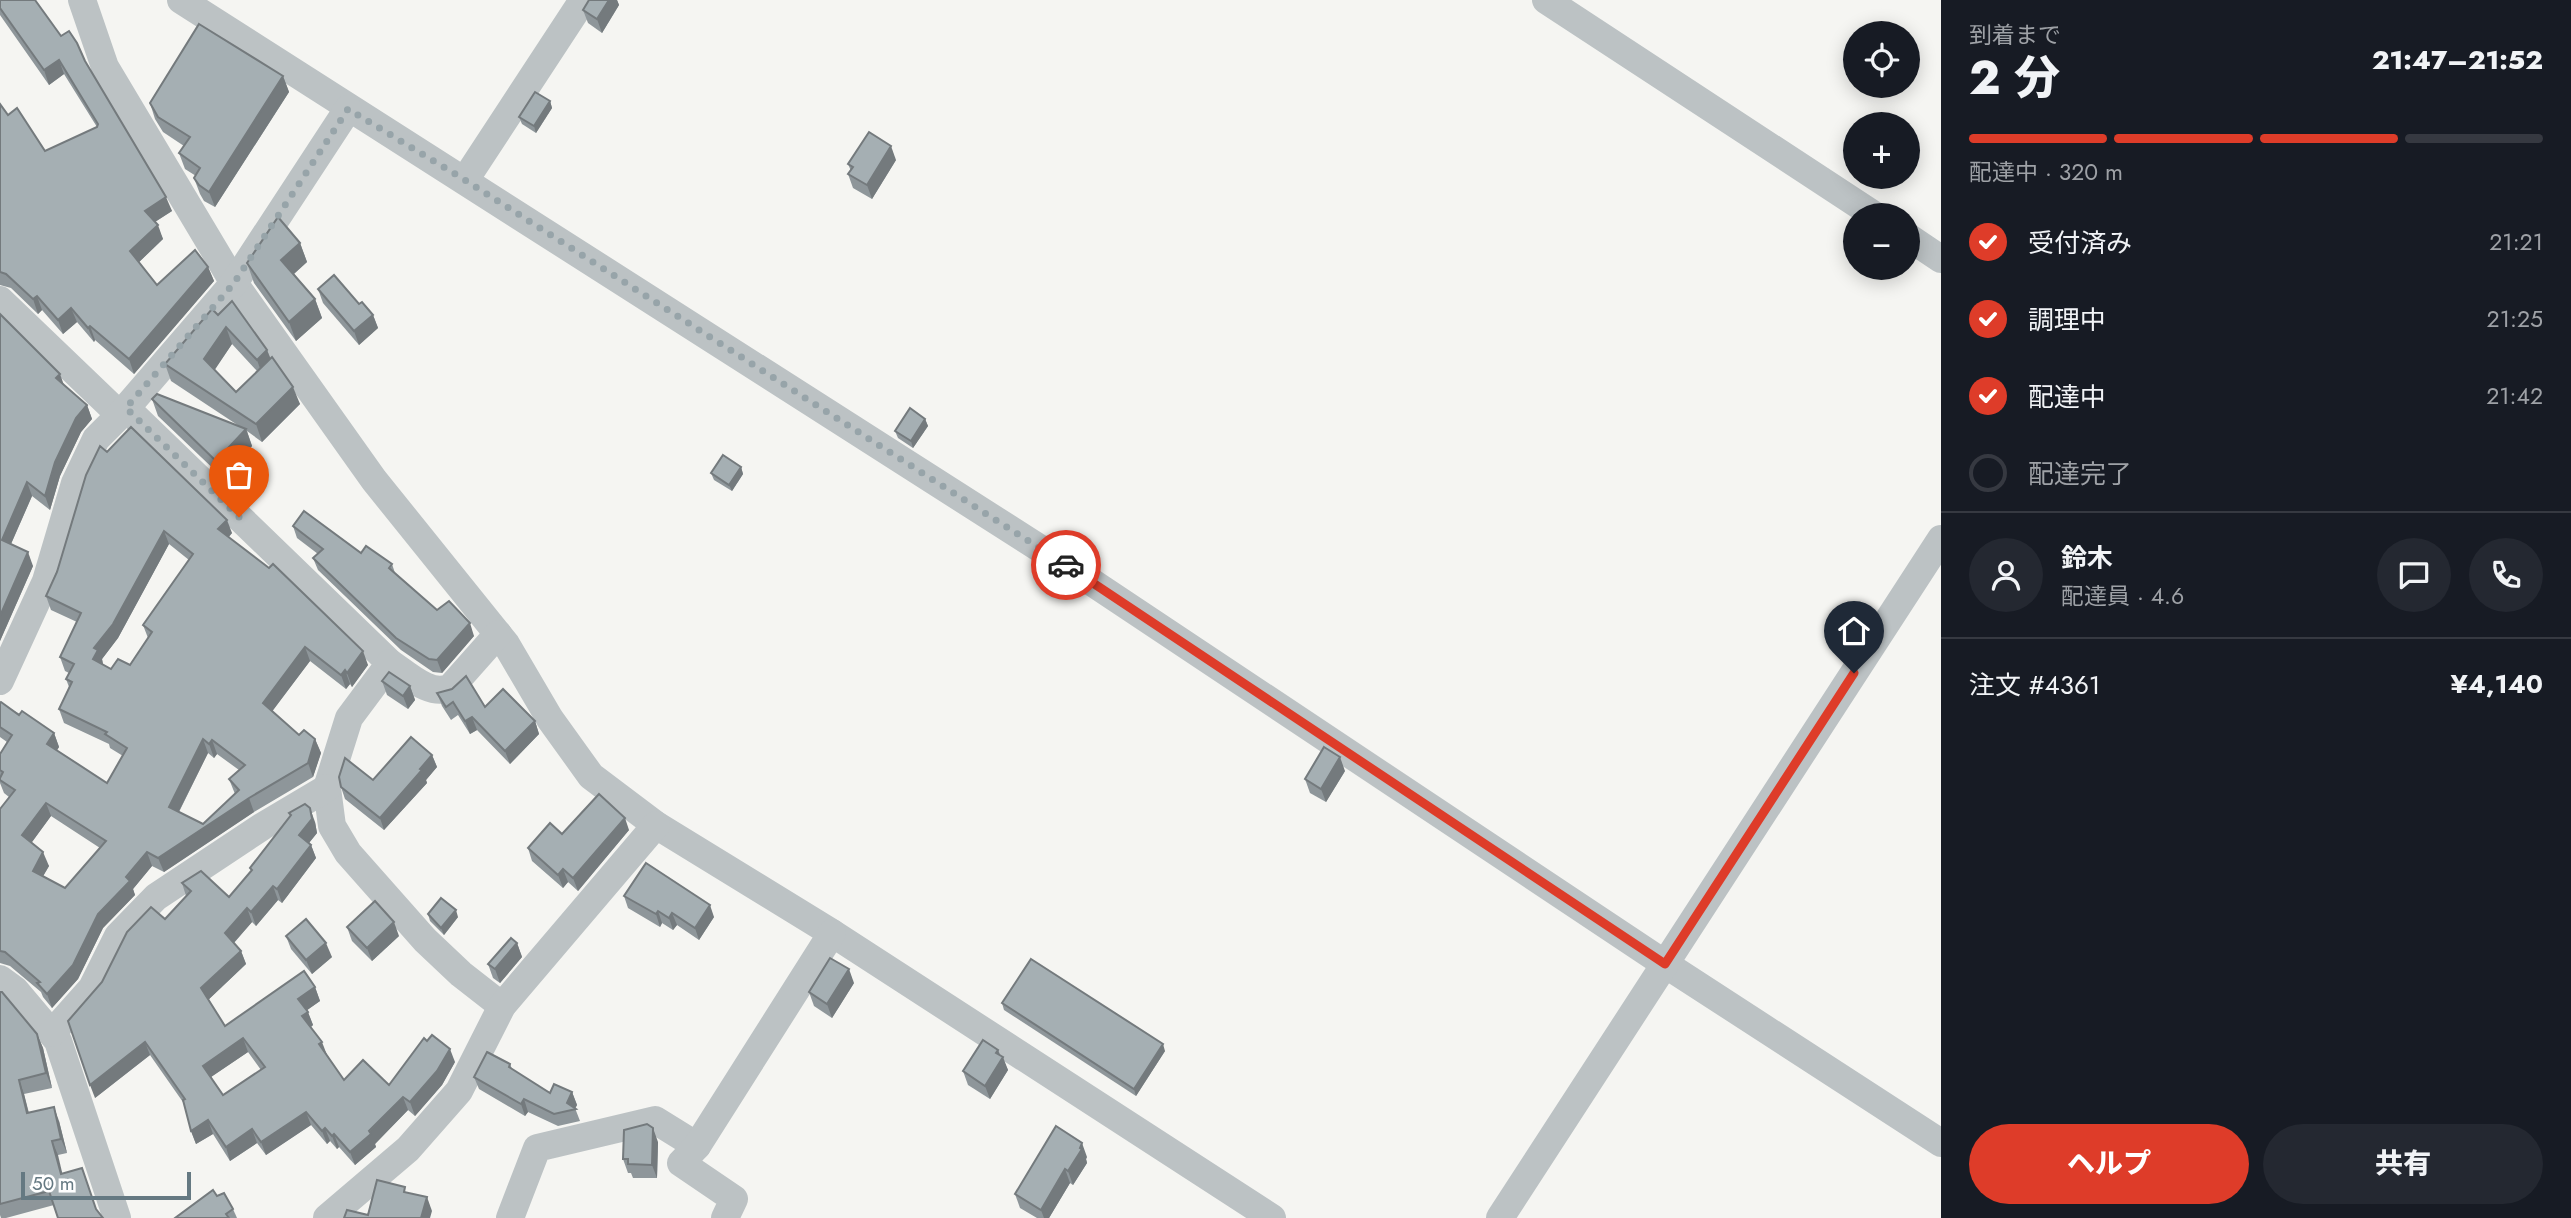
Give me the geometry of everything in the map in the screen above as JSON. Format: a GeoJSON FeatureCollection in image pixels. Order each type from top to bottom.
{"type":"FeatureCollection","features":[{"type":"Feature","properties":{"kind":"street"},"geometry":{"type":"LineString","coordinates":[[82,0],[105,67],[234,283],[374,480],[498,634],[550,719],[591,776],[656,825],[832,933],[1272,1218]]}},
{"type":"Feature","properties":{"kind":"street"},"geometry":{"type":"LineString","coordinates":[[181,0],[1080,575],[1665,964],[1941,1143]]}},
{"type":"Feature","properties":{"kind":"street"},"geometry":{"type":"LineString","coordinates":[[465,180],[583,0]]}},
{"type":"Feature","properties":{"kind":"street"},"geometry":{"type":"LineString","coordinates":[[1546,0],[1856,203]]}},
{"type":"Feature","properties":{"kind":"street"},"geometry":{"type":"LineString","coordinates":[[0,681],[46,581],[75,483],[96,439],[123,412],[234,283],[348,109]]}},
{"type":"Feature","properties":{"kind":"street"},"geometry":{"type":"LineString","coordinates":[[1920,245],[1941,259]]}},
{"type":"Feature","properties":{"kind":"street"},"geometry":{"type":"LineString","coordinates":[[0,300],[390,663],[432,690],[443,691],[451,687],[498,634]]}},
{"type":"Feature","properties":{"kind":"street"},"geometry":{"type":"LineString","coordinates":[[1500,1218],[1941,539]]}},
{"type":"Feature","properties":{"kind":"street"},"geometry":{"type":"LineString","coordinates":[[390,663],[349,718],[327,788],[332,826],[348,853],[425,940],[461,974],[502,1006]]}},
{"type":"Feature","properties":{"kind":"street"},"geometry":{"type":"LineString","coordinates":[[52,1034],[92,988],[118,936],[156,897],[263,826],[327,788]]}},
{"type":"Feature","properties":{"kind":"street"},"geometry":{"type":"LineString","coordinates":[[327,1218],[408,1149],[459,1091],[502,1006],[656,825]]}},
{"type":"Feature","properties":{"kind":"street"},"geometry":{"type":"LineString","coordinates":[[725,1218],[734,1199],[681,1163],[697,1146],[832,933]]}},
{"type":"Feature","properties":{"kind":"street"},"geometry":{"type":"LineString","coordinates":[[0,979],[15,990],[58,1041],[117,1218]]}},
{"type":"Feature","properties":{"kind":"street"},"geometry":{"type":"LineString","coordinates":[[510,1218],[537,1148],[655,1119],[697,1146]]}},
{"type":"Feature","properties":{"kind":"building"},"geometry":{"type":"Polygon","coordinates":[[[0,0],[35,0],[61,36],[69,31],[166,197],[145,211],[158,225],[130,251],[157,285],[195,250],[208,267],[129,359],[90,326],[88,328],[71,308],[58,320],[37,296],[33,299],[6,274],[0,272],[0,104],[8,115],[17,108],[45,151],[97,127],[98,124],[59,60],[44,70],[0,8],[0,0]]]}},
{"type":"Feature","properties":{"kind":"building"},"geometry":{"type":"Polygon","coordinates":[[[589,0],[609,0],[597,19],[583,10],[589,0]]]}},
{"type":"Feature","properties":{"kind":"building"},"geometry":{"type":"Polygon","coordinates":[[[199,24],[283,76],[209,192],[194,178],[200,168],[179,153],[190,137],[158,117],[150,103],[199,24]]]}},
{"type":"Feature","properties":{"kind":"building"},"geometry":{"type":"Polygon","coordinates":[[[535,92],[550,101],[534,126],[519,117],[535,92]]]}},
{"type":"Feature","properties":{"kind":"building"},"geometry":{"type":"Polygon","coordinates":[[[869,132],[891,146],[867,185],[848,174],[853,167],[848,164],[869,132]]]}},
{"type":"Feature","properties":{"kind":"building"},"geometry":{"type":"Polygon","coordinates":[[[278,217],[300,243],[281,260],[315,299],[289,322],[247,263],[278,217]]]}},
{"type":"Feature","properties":{"kind":"building"},"geometry":{"type":"Polygon","coordinates":[[[334,275],[359,304],[362,302],[373,315],[354,331],[318,289],[334,275]]]}},
{"type":"Feature","properties":{"kind":"building"},"geometry":{"type":"Polygon","coordinates":[[[232,301],[267,350],[257,360],[226,327],[204,359],[236,392],[272,357],[293,387],[256,424],[165,364],[212,309],[218,315],[232,301]]]}},
{"type":"Feature","properties":{"kind":"building"},"geometry":{"type":"Polygon","coordinates":[[[0,314],[60,374],[56,378],[87,405],[76,418],[55,462],[45,496],[27,482],[2,540],[28,552],[0,616],[0,314]]]}},
{"type":"Feature","properties":{"kind":"building"},"geometry":{"type":"Polygon","coordinates":[[[157,394],[246,429],[216,461],[152,399],[157,394]]]}},
{"type":"Feature","properties":{"kind":"building"},"geometry":{"type":"Polygon","coordinates":[[[910,408],[925,419],[911,441],[895,431],[910,408]]]}},
{"type":"Feature","properties":{"kind":"building"},"geometry":{"type":"Polygon","coordinates":[[[131,427],[227,520],[218,529],[269,568],[273,564],[363,651],[347,673],[345,670],[341,675],[305,647],[263,703],[299,735],[304,730],[315,739],[308,763],[158,858],[147,852],[126,877],[130,881],[98,914],[73,965],[47,994],[37,983],[40,982],[5,952],[0,951],[0,809],[15,790],[0,780],[3,772],[0,770],[0,754],[12,735],[0,727],[0,703],[19,715],[22,711],[54,733],[47,744],[107,783],[127,748],[105,734],[107,732],[59,709],[72,682],[66,679],[74,664],[60,657],[81,613],[46,596],[57,572],[86,475],[100,446],[107,452],[131,427]],[[164,531],[113,624],[94,648],[98,650],[93,659],[111,669],[118,659],[130,665],[152,632],[143,625],[193,554],[164,531]],[[203,739],[169,807],[203,824],[239,790],[229,779],[245,765],[212,740],[209,744],[203,739]],[[46,803],[22,835],[43,852],[33,871],[65,888],[106,841],[46,803]]]}},
{"type":"Feature","properties":{"kind":"building"},"geometry":{"type":"Polygon","coordinates":[[[723,455],[741,467],[729,485],[711,473],[723,455]]]}},
{"type":"Feature","properties":{"kind":"building"},"geometry":{"type":"Polygon","coordinates":[[[304,511],[361,553],[366,546],[392,564],[389,568],[437,610],[449,601],[470,623],[437,660],[429,659],[396,638],[313,558],[323,549],[293,526],[304,511]]]}},
{"type":"Feature","properties":{"kind":"building"},"geometry":{"type":"Polygon","coordinates":[[[389,672],[410,686],[403,696],[382,681],[389,672]]]}},
{"type":"Feature","properties":{"kind":"building"},"geometry":{"type":"Polygon","coordinates":[[[466,676],[485,707],[503,689],[535,721],[505,751],[472,717],[465,721],[453,702],[446,707],[437,693],[452,689],[466,676]]]}},
{"type":"Feature","properties":{"kind":"building"},"geometry":{"type":"Polygon","coordinates":[[[411,737],[432,755],[380,818],[341,787],[339,777],[345,758],[373,780],[411,737]]]}},
{"type":"Feature","properties":{"kind":"building"},"geometry":{"type":"Polygon","coordinates":[[[1324,747],[1340,757],[1321,789],[1305,779],[1324,747]]]}},
{"type":"Feature","properties":{"kind":"building"},"geometry":{"type":"Polygon","coordinates":[[[599,794],[625,818],[573,878],[563,869],[558,875],[528,848],[550,823],[562,834],[599,794]]]}},
{"type":"Feature","properties":{"kind":"building"},"geometry":{"type":"Polygon","coordinates":[[[305,804],[310,808],[312,819],[299,835],[311,845],[277,889],[273,886],[251,912],[247,908],[225,933],[241,951],[201,988],[225,1026],[304,971],[315,987],[298,999],[308,1012],[302,1016],[322,1042],[319,1044],[344,1080],[363,1060],[389,1085],[424,1038],[427,1041],[432,1035],[450,1049],[437,1071],[410,1102],[403,1097],[369,1131],[371,1134],[350,1152],[334,1134],[332,1136],[325,1128],[322,1131],[306,1112],[261,1142],[252,1129],[226,1147],[208,1120],[191,1131],[183,1100],[185,1099],[145,1042],[90,1085],[68,1021],[102,982],[127,932],[151,907],[165,919],[191,891],[182,883],[201,871],[229,897],[252,870],[250,868],[291,815],[289,813],[305,804]],[[243,1038],[203,1066],[223,1095],[265,1067],[243,1038]]]}},
{"type":"Feature","properties":{"kind":"building"},"geometry":{"type":"Polygon","coordinates":[[[646,863],[710,905],[695,928],[672,913],[669,918],[658,911],[656,914],[624,896],[646,863]]]}},
{"type":"Feature","properties":{"kind":"building"},"geometry":{"type":"Polygon","coordinates":[[[441,898],[456,910],[441,928],[428,914],[441,898]]]}},
{"type":"Feature","properties":{"kind":"building"},"geometry":{"type":"Polygon","coordinates":[[[375,901],[394,922],[367,948],[347,927],[375,901]]]}},
{"type":"Feature","properties":{"kind":"building"},"geometry":{"type":"Polygon","coordinates":[[[306,919],[326,943],[306,960],[286,936],[306,919]]]}},
{"type":"Feature","properties":{"kind":"building"},"geometry":{"type":"Polygon","coordinates":[[[511,938],[517,943],[495,969],[488,964],[511,938]]]}},
{"type":"Feature","properties":{"kind":"building"},"geometry":{"type":"Polygon","coordinates":[[[830,958],[849,969],[827,1004],[809,992],[830,958]]]}},
{"type":"Feature","properties":{"kind":"building"},"geometry":{"type":"Polygon","coordinates":[[[1031,959],[1163,1044],[1134,1089],[1002,1003],[1031,959]]]}},
{"type":"Feature","properties":{"kind":"building"},"geometry":{"type":"Polygon","coordinates":[[[0,992],[37,1034],[46,1073],[19,1080],[27,1113],[54,1107],[61,1139],[52,1141],[61,1174],[82,1168],[96,1209],[103,1218],[58,1218],[49,1191],[0,1204],[0,992]]]}},
{"type":"Feature","properties":{"kind":"building"},"geometry":{"type":"Polygon","coordinates":[[[983,1040],[1003,1057],[985,1086],[963,1071],[983,1040]]]}},
{"type":"Feature","properties":{"kind":"building"},"geometry":{"type":"Polygon","coordinates":[[[487,1052],[510,1064],[509,1067],[550,1093],[554,1084],[572,1092],[567,1103],[576,1109],[554,1114],[524,1099],[521,1104],[474,1077],[487,1052]]]}},
{"type":"Feature","properties":{"kind":"building"},"geometry":{"type":"Polygon","coordinates":[[[647,1124],[653,1128],[652,1165],[628,1164],[628,1159],[623,1159],[624,1130],[647,1124]]]}},
{"type":"Feature","properties":{"kind":"building"},"geometry":{"type":"Polygon","coordinates":[[[1056,1126],[1082,1143],[1082,1149],[1068,1171],[1065,1169],[1041,1210],[1015,1194],[1056,1126]]]}},
{"type":"Feature","properties":{"kind":"building"},"geometry":{"type":"Polygon","coordinates":[[[377,1180],[405,1187],[404,1192],[427,1197],[421,1218],[344,1218],[347,1210],[368,1215],[377,1180]]]}},
{"type":"Feature","properties":{"kind":"building"},"geometry":{"type":"Polygon","coordinates":[[[213,1190],[217,1196],[224,1193],[233,1209],[226,1214],[229,1218],[175,1218],[213,1190]]]}},
{"type":"Feature","properties":{"kind":"way so far"},"geometry":{"type":"LineString","coordinates":[[239,517],[126,408],[234,283],[348,109],[465,180],[1066,565]]}},
{"type":"Feature","properties":{"kind":"route"},"geometry":{"type":"LineString","coordinates":[[1066,565],[1665,964],[1854,673]]}}]}
